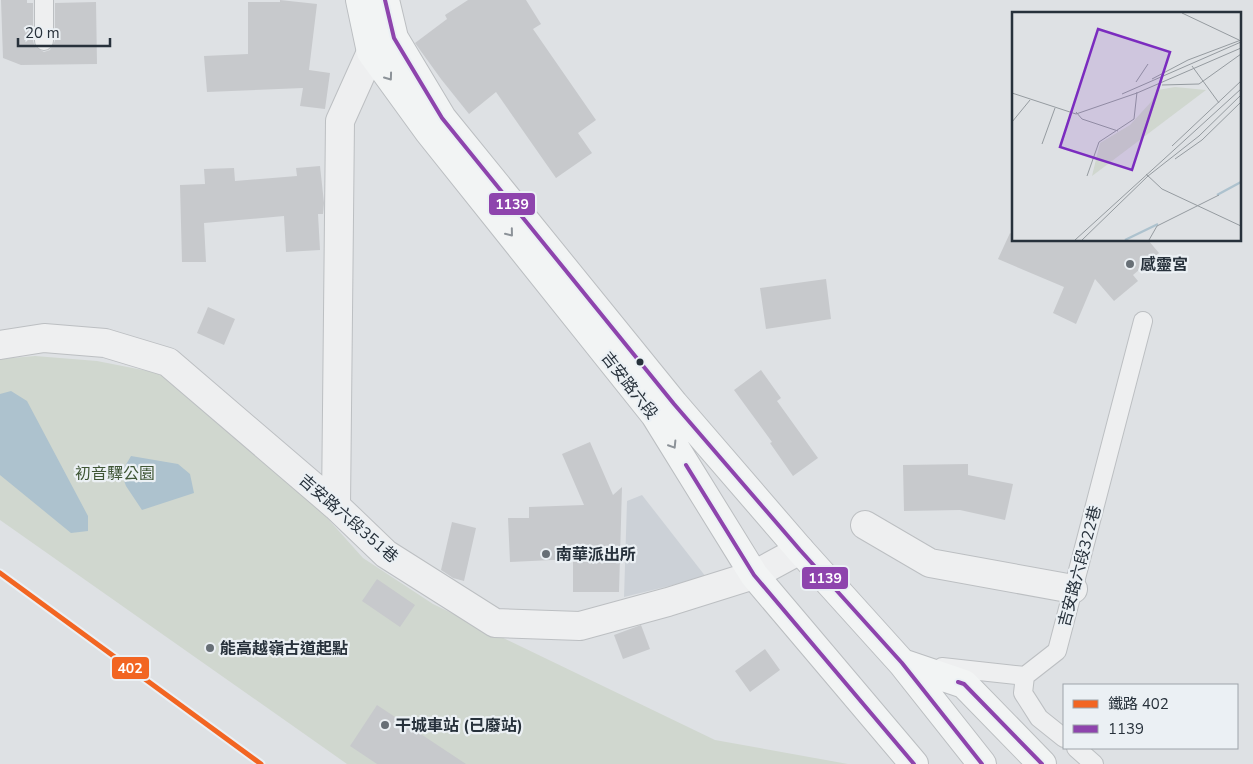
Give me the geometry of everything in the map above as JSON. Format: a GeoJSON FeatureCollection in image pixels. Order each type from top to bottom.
{"type":"FeatureCollection","features":[{"type":"Feature","properties":{"kind":"main road","name":"吉安路六段"},"geometry":{"type":"LineString","coordinates":[[360,0],[371,52],[430,132],[655,415],[754,576],[914,764]]}},
{"type":"Feature","properties":{"kind":"main road","name":"吉安路六段"},"geometry":{"type":"LineString","coordinates":[[385,0],[394,38],[442,118],[674,404],[800,550],[902,663],[982,764]]}},
{"type":"Feature","properties":{"kind":"main road"},"geometry":{"type":"LineString","coordinates":[[902,663],[964,684],[1042,764]]}},
{"type":"Feature","properties":{"kind":"main road"},"geometry":{"type":"LineString","coordinates":[[878,722],[898,764]]}},
{"type":"Feature","properties":{"kind":"street"},"geometry":{"type":"LineString","coordinates":[[336,506],[340,121],[371,52],[394,38]]}},
{"type":"Feature","properties":{"kind":"street","name":"吉安路六段351巷"},"geometry":{"type":"LineString","coordinates":[[0,345],[44,338],[105,343],[168,362],[336,506],[386,554],[495,623],[580,626],[754,576],[800,550]]}},
{"type":"Feature","properties":{"kind":"street"},"geometry":{"type":"LineString","coordinates":[[865,525],[930,563],[1073,589]]}},
{"type":"Feature","properties":{"kind":"lane"},"geometry":{"type":"LineString","coordinates":[[44,0],[44,41]]}},
{"type":"Feature","properties":{"kind":"lane","name":"吉安路六段322巷"},"geometry":{"type":"LineString","coordinates":[[1025,676],[1057,651],[1144,321]]}},
{"type":"Feature","properties":{"kind":"lane"},"geometry":{"type":"LineString","coordinates":[[902,663],[1025,676],[1023,693],[1039,718],[1063,737]]}},
{"type":"Feature","properties":{"kind":"lane"},"geometry":{"type":"LineString","coordinates":[[1077,749],[1094,764]]}},
{"type":"Feature","properties":{"kind":"shaded area"},"geometry":{"type":"Polygon","coordinates":[[[642,495],[706,577],[624,597],[627,501],[642,495]]]}},
{"type":"Feature","properties":{"kind":"green space","name":"初音驛公園"},"geometry":{"type":"Polygon","coordinates":[[[35,356],[97,361],[158,373],[303,491],[363,558],[433,604],[715,740],[848,764],[347,764],[0,520],[0,359],[35,356]]]}},
{"type":"Feature","properties":{"kind":"water"},"geometry":{"type":"Polygon","coordinates":[[[11,391],[27,401],[88,516],[88,531],[71,533],[0,475],[0,394],[11,391]]]}},
{"type":"Feature","properties":{"kind":"water"},"geometry":{"type":"Polygon","coordinates":[[[131,456],[178,464],[190,474],[194,493],[142,510],[126,486],[121,473],[131,456]]]}},
{"type":"Feature","properties":{"kind":"building"},"geometry":{"type":"Polygon","coordinates":[[[1,0],[27,0],[27,3],[33,3],[33,41],[35,47],[44,52],[50,50],[55,41],[55,3],[96,2],[97,64],[21,65],[3,58],[1,0]]]}},
{"type":"Feature","properties":{"kind":"building"},"geometry":{"type":"Polygon","coordinates":[[[280,0],[317,4],[309,70],[330,73],[325,109],[300,106],[303,88],[207,92],[204,56],[248,54],[248,2],[280,2],[280,0]]]}},
{"type":"Feature","properties":{"kind":"building"},"geometry":{"type":"Polygon","coordinates":[[[468,0],[526,0],[541,24],[533,29],[596,120],[578,133],[592,153],[556,178],[496,92],[469,114],[415,43],[447,19],[445,15],[468,0]]]}},
{"type":"Feature","properties":{"kind":"building"},"geometry":{"type":"Polygon","coordinates":[[[320,166],[324,203],[323,214],[318,214],[320,250],[286,252],[284,216],[204,223],[206,262],[182,262],[180,185],[205,184],[204,169],[234,168],[235,181],[297,176],[296,168],[320,166]]]}},
{"type":"Feature","properties":{"kind":"building"},"geometry":{"type":"Polygon","coordinates":[[[1010,233],[1012,234],[1012,241],[1149,241],[1159,253],[1133,275],[1138,281],[1114,301],[1095,279],[1076,324],[1053,313],[1064,287],[998,259],[1010,233]]]}},
{"type":"Feature","properties":{"kind":"building"},"geometry":{"type":"Polygon","coordinates":[[[826,279],[831,319],[766,329],[760,288],[826,279]]]}},
{"type":"Feature","properties":{"kind":"building"},"geometry":{"type":"Polygon","coordinates":[[[208,307],[235,319],[224,345],[197,333],[208,307]]]}},
{"type":"Feature","properties":{"kind":"building"},"geometry":{"type":"Polygon","coordinates":[[[761,370],[781,398],[777,401],[818,458],[793,476],[770,443],[772,442],[734,390],[761,370]]]}},
{"type":"Feature","properties":{"kind":"building"},"geometry":{"type":"Polygon","coordinates":[[[590,442],[613,495],[622,487],[619,592],[573,592],[573,559],[510,562],[508,518],[529,518],[529,507],[584,505],[562,454],[590,442]]]}},
{"type":"Feature","properties":{"kind":"building"},"geometry":{"type":"Polygon","coordinates":[[[968,464],[968,475],[1013,484],[1005,520],[960,510],[904,511],[903,465],[968,464]]]}},
{"type":"Feature","properties":{"kind":"building"},"geometry":{"type":"Polygon","coordinates":[[[452,522],[476,528],[464,581],[453,578],[441,570],[452,522]]]}},
{"type":"Feature","properties":{"kind":"building"},"geometry":{"type":"Polygon","coordinates":[[[377,579],[415,605],[400,627],[362,601],[377,579]]]}},
{"type":"Feature","properties":{"kind":"building"},"geometry":{"type":"Polygon","coordinates":[[[641,625],[650,649],[623,659],[614,635],[641,625]]]}},
{"type":"Feature","properties":{"kind":"building"},"geometry":{"type":"Polygon","coordinates":[[[765,649],[780,670],[750,692],[735,671],[765,649]]]}},
{"type":"Feature","properties":{"kind":"building","name":"干城車站 (已廢站)"},"geometry":{"type":"Polygon","coordinates":[[[377,705],[466,764],[377,764],[350,746],[377,705]]]}},
{"type":"Feature","properties":{"kind":"rail line","name":"402"},"geometry":{"type":"LineString","coordinates":[[0,573],[261,764]]}},
{"type":"Feature","properties":{"kind":"transit line","name":"1139"},"geometry":{"type":"LineString","coordinates":[[385,0],[394,38],[442,118],[674,404],[800,550],[902,663],[982,764]]}},
{"type":"Feature","properties":{"kind":"transit line","name":"1139"},"geometry":{"type":"LineString","coordinates":[[686,465],[754,575],[914,764]]}},
{"type":"Feature","properties":{"kind":"transit line","name":"1139"},"geometry":{"type":"LineString","coordinates":[[958,682],[964,684],[1042,764]]}},
{"type":"Feature","properties":{"kind":"place","name":"感靈宮"},"geometry":{"type":"Point","coordinates":[1130,264]}},
{"type":"Feature","properties":{"kind":"place","name":"南華派出所"},"geometry":{"type":"Point","coordinates":[546,554]}},
{"type":"Feature","properties":{"kind":"place","name":"能高越嶺古道起點"},"geometry":{"type":"Point","coordinates":[210,648]}},
{"type":"Feature","properties":{"kind":"place","name":"干城車站 (已廢站)"},"geometry":{"type":"Point","coordinates":[385,725]}}]}
